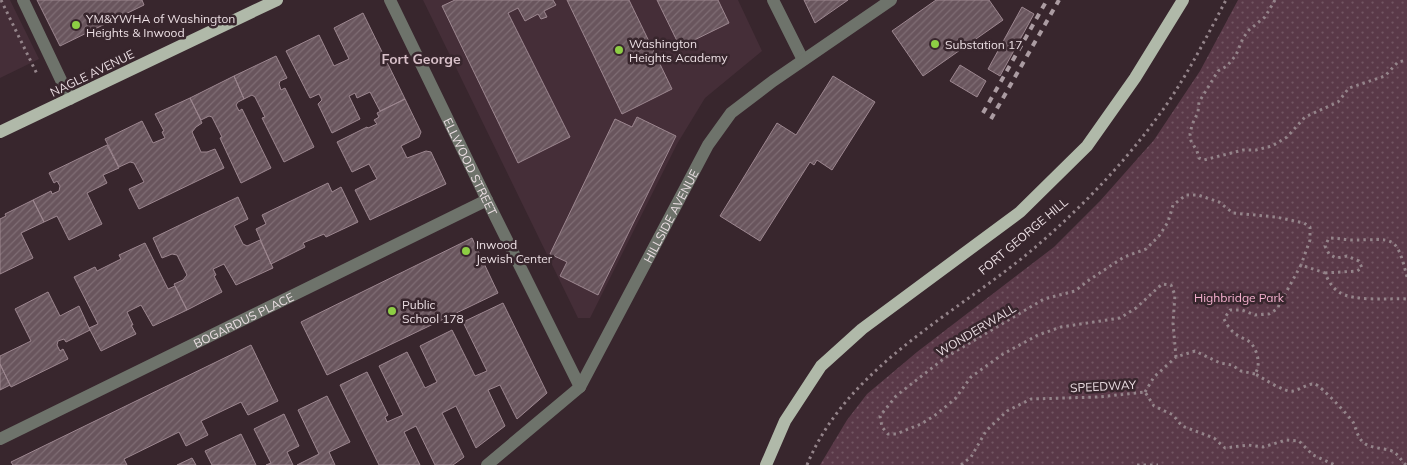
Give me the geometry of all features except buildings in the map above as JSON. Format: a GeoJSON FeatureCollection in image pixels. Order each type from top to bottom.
{"type":"FeatureCollection","features":[{"type":"Feature","properties":{"kind":"main road","name":"NAGLE AVENUE"},"geometry":{"type":"LineString","coordinates":[[0,132],[277,0]]}},
{"type":"Feature","properties":{"kind":"main road","name":"FORT GEORGE HILL"},"geometry":{"type":"LineString","coordinates":[[766,465],[784,421],[821,366],[862,329],[1020,212],[1088,146],[1135,78],[1183,0]]}},
{"type":"Feature","properties":{"kind":"street"},"geometry":{"type":"LineString","coordinates":[[23,0],[70,99]]}},
{"type":"Feature","properties":{"kind":"street","name":"ELLWOOD STREET"},"geometry":{"type":"LineString","coordinates":[[390,0],[580,387]]}},
{"type":"Feature","properties":{"kind":"street"},"geometry":{"type":"LineString","coordinates":[[773,0],[803,60]]}},
{"type":"Feature","properties":{"kind":"street","name":"HILLSIDE AVENUE"},"geometry":{"type":"LineString","coordinates":[[487,465],[580,387],[714,137],[730,113],[891,0]]}},
{"type":"Feature","properties":{"kind":"street","name":"BOGARDUS PLACE"},"geometry":{"type":"LineString","coordinates":[[0,439],[487,200]]}},
{"type":"Feature","properties":{"kind":"path"},"geometry":{"type":"LineString","coordinates":[[1,0],[37,74]]}},
{"type":"Feature","properties":{"kind":"path","name":"FORT GEORGE HILL"},"geometry":{"type":"LineString","coordinates":[[807,465],[831,422],[845,402],[862,384],[888,360],[1038,245],[1101,186],[1134,148],[1163,110],[1194,60],[1226,0]]}},
{"type":"Feature","properties":{"kind":"path"},"geometry":{"type":"LineString","coordinates":[[1275,0],[1265,17],[1249,30],[1243,38],[1236,56],[1227,66],[1218,71],[1198,102],[1198,112],[1190,134],[1191,141],[1198,151],[1199,158],[1204,160],[1243,150],[1256,150],[1272,146],[1286,137],[1305,117],[1338,102],[1349,88],[1385,76],[1398,62],[1407,60]]}},
{"type":"Feature","properties":{"kind":"path","name":"WONDERWALL"},"geometry":{"type":"LineString","coordinates":[[1176,357],[1173,323],[1175,295],[1172,285],[1162,284],[1136,308],[1120,318],[1061,328],[1038,335],[1003,354],[971,377],[955,398],[921,424],[896,434],[888,434],[882,426],[880,416],[896,396],[946,356],[1044,300],[1075,291],[1124,258],[1146,249],[1159,236],[1168,222],[1173,205],[1186,195],[1198,195],[1219,202],[1233,213],[1276,217],[1304,223],[1310,227],[1310,240],[1301,265]]}},
{"type":"Feature","properties":{"kind":"path"},"geometry":{"type":"LineString","coordinates":[[1255,374],[1259,368],[1257,355],[1250,342],[1235,334],[1227,326],[1224,319],[1230,310],[1242,310],[1255,315],[1269,314],[1278,309],[1301,265],[1325,273],[1358,272],[1362,268],[1359,261],[1347,256],[1336,258],[1328,254],[1325,246],[1329,238],[1350,240],[1386,239],[1395,244],[1402,254],[1407,277]]}},
{"type":"Feature","properties":{"kind":"path"},"geometry":{"type":"LineString","coordinates":[[1325,273],[1329,282],[1339,292],[1351,297],[1407,299]]}},
{"type":"Feature","properties":{"kind":"path"},"geometry":{"type":"LineString","coordinates":[[1145,392],[1154,377],[1176,357],[1195,351],[1220,363],[1232,365],[1240,370],[1255,374],[1286,391],[1292,392],[1316,384],[1327,393],[1353,422],[1361,441],[1390,450],[1397,454],[1406,465]]}},
{"type":"Feature","properties":{"kind":"path","name":"SPEEDWAY"},"geometry":{"type":"LineString","coordinates":[[961,465],[971,457],[986,431],[1008,411],[1031,398],[1099,397],[1145,392],[1154,406],[1173,415],[1182,426],[1214,438],[1225,448],[1248,445],[1263,447],[1286,440],[1299,441],[1312,455],[1335,465]]}},
{"type":"Feature","properties":{"kind":"path"},"geometry":{"type":"LineString","coordinates":[[1137,465],[1158,465]]}},
{"type":"Feature","properties":{"kind":"shaded area"},"geometry":{"type":"Polygon","coordinates":[[[0,0],[10,0],[39,59],[0,78],[0,0]]]}},
{"type":"Feature","properties":{"kind":"shaded area"},"geometry":{"type":"Polygon","coordinates":[[[423,0],[738,0],[762,51],[705,98],[677,144],[590,318],[578,318],[423,0]]]}},
{"type":"Feature","properties":{"kind":"green space","name":"Highbridge Park"},"geometry":{"type":"Polygon","coordinates":[[[1238,0],[1407,0],[1407,465],[820,465],[847,420],[867,394],[917,352],[1054,247],[1100,201],[1154,140],[1200,71],[1238,0]]]}},
{"type":"Feature","properties":{"kind":"railway"},"geometry":{"type":"LineString","coordinates":[[983,113],[1047,0]]}},
{"type":"Feature","properties":{"kind":"railway"},"geometry":{"type":"LineString","coordinates":[[991,119],[1059,0]]}},
{"type":"Feature","properties":{"kind":"place","name":"YM&YWHA of Washington Heights & Inwood"},"geometry":{"type":"Point","coordinates":[76,25]}},
{"type":"Feature","properties":{"kind":"place","name":"Substation 17"},"geometry":{"type":"Point","coordinates":[935,44]}},
{"type":"Feature","properties":{"kind":"place","name":"Washington Heights Academy"},"geometry":{"type":"Point","coordinates":[619,50]}},
{"type":"Feature","properties":{"kind":"place","name":"Inwood Jewish Center"},"geometry":{"type":"Point","coordinates":[466,251]}},
{"type":"Feature","properties":{"kind":"place","name":"Public School 178"},"geometry":{"type":"Point","coordinates":[392,311]}},
{"type":"Feature","properties":{"kind":"district","name":"Fort George"},"geometry":{"type":"Point","coordinates":[421,59]}}]}
